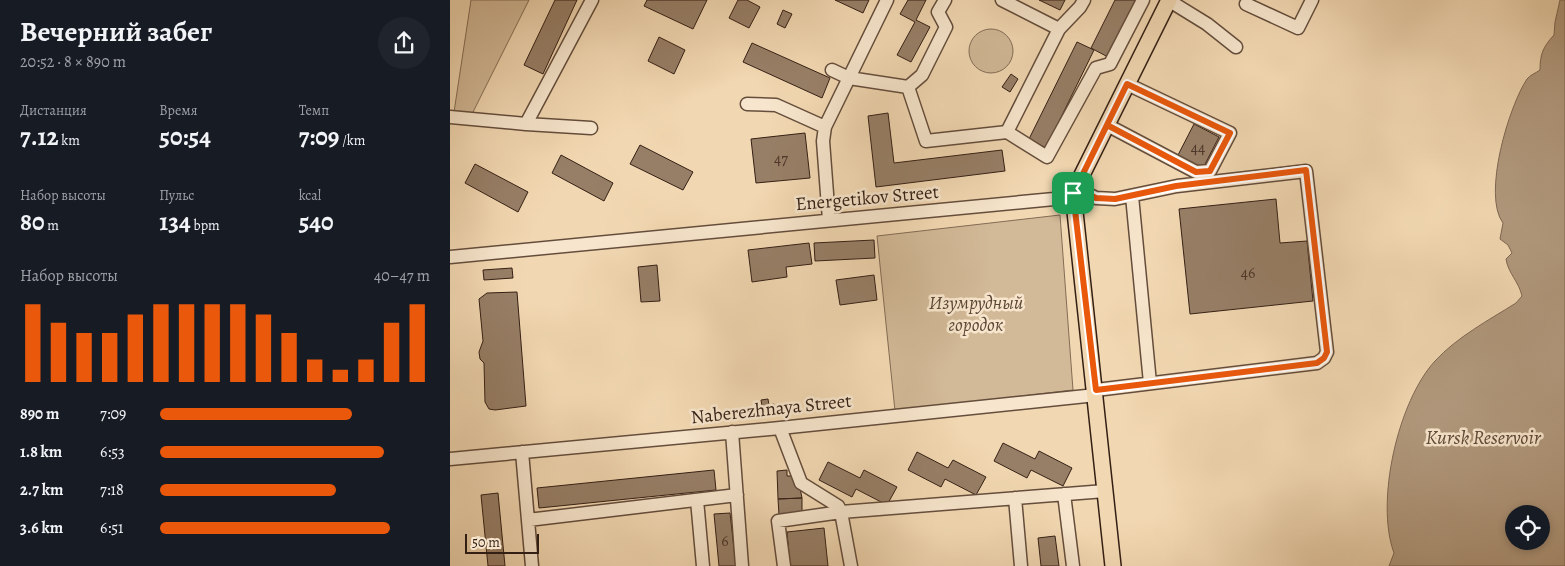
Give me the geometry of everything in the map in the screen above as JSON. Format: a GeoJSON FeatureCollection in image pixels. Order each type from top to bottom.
{"type":"FeatureCollection","features":[{"type":"Feature","properties":{"kind":"main road"},"geometry":{"type":"LineString","coordinates":[[1113,566],[1075,191],[1168,0]]}},
{"type":"Feature","properties":{"kind":"street"},"geometry":{"type":"LineString","coordinates":[[526,124],[592,0]]}},
{"type":"Feature","properties":{"kind":"street"},"geometry":{"type":"LineString","coordinates":[[829,220],[823,141],[825,127],[887,0]]}},
{"type":"Feature","properties":{"kind":"street"},"geometry":{"type":"LineString","coordinates":[[832,70],[849,78],[908,87],[922,75],[946,27],[938,12],[945,0]]}},
{"type":"Feature","properties":{"kind":"street"},"geometry":{"type":"LineString","coordinates":[[1002,0],[1058,29]]}},
{"type":"Feature","properties":{"kind":"street"},"geometry":{"type":"LineString","coordinates":[[1007,132],[1058,29],[1080,7],[1084,0]]}},
{"type":"Feature","properties":{"kind":"street"},"geometry":{"type":"LineString","coordinates":[[908,87],[926,141],[1007,132],[1048,157],[1096,68],[1110,64],[1143,0]]}},
{"type":"Feature","properties":{"kind":"street"},"geometry":{"type":"LineString","coordinates":[[1168,0],[1207,24],[1236,47]]}},
{"type":"Feature","properties":{"kind":"street"},"geometry":{"type":"LineString","coordinates":[[1244,1],[1298,28],[1312,0]]}},
{"type":"Feature","properties":{"kind":"street"},"geometry":{"type":"LineString","coordinates":[[1107,125],[1196,172],[1210,171],[1230,133],[1127,84]]}},
{"type":"Feature","properties":{"kind":"street"},"geometry":{"type":"LineString","coordinates":[[747,104],[776,104],[825,127]]}},
{"type":"Feature","properties":{"kind":"street"},"geometry":{"type":"LineString","coordinates":[[450,117],[592,128]]}},
{"type":"Feature","properties":{"kind":"street","name":"Naberezhnaya Street"},"geometry":{"type":"LineString","coordinates":[[450,459],[780,428],[1096,392],[1150,383],[1317,363],[1324,358],[1327,352],[1306,170],[1176,186],[1132,196]]}},
{"type":"Feature","properties":{"kind":"street"},"geometry":{"type":"LineString","coordinates":[[1075,191],[1096,198],[1115,199],[1132,196],[1150,383]]}},
{"type":"Feature","properties":{"kind":"street","name":"Energetikov Street"},"geometry":{"type":"LineString","coordinates":[[450,257],[1054,199],[1075,191]]}},
{"type":"Feature","properties":{"kind":"street"},"geometry":{"type":"LineString","coordinates":[[780,428],[801,483],[838,506],[841,512],[851,566]]}},
{"type":"Feature","properties":{"kind":"street"},"geometry":{"type":"LineString","coordinates":[[732,432],[742,566]]}},
{"type":"Feature","properties":{"kind":"street"},"geometry":{"type":"LineString","coordinates":[[522,452],[532,566]]}},
{"type":"Feature","properties":{"kind":"street"},"geometry":{"type":"LineString","coordinates":[[784,566],[778,521],[841,512],[1105,491]]}},
{"type":"Feature","properties":{"kind":"street"},"geometry":{"type":"LineString","coordinates":[[1064,494],[1073,566]]}},
{"type":"Feature","properties":{"kind":"street"},"geometry":{"type":"LineString","coordinates":[[528,520],[737,495]]}},
{"type":"Feature","properties":{"kind":"street"},"geometry":{"type":"LineString","coordinates":[[1015,498],[1021,566]]}},
{"type":"Feature","properties":{"kind":"street"},"geometry":{"type":"LineString","coordinates":[[697,500],[703,566]]}},
{"type":"Feature","properties":{"kind":"green space"},"geometry":{"type":"Polygon","coordinates":[[[471,0],[529,0],[472,114],[454,112],[471,0]]]}},
{"type":"Feature","properties":{"kind":"green space"},"geometry":{"type":"Polygon","coordinates":[[[991,29],[1003,33],[1009,39],[1013,51],[1009,63],[1003,69],[991,73],[979,69],[973,63],[969,51],[973,39],[979,33],[991,29]]]}},
{"type":"Feature","properties":{"kind":"green space","name":"Изумрудный городок"},"geometry":{"type":"Polygon","coordinates":[[[1060,215],[1073,390],[895,411],[877,236],[1060,215]]]}},
{"type":"Feature","properties":{"kind":"water","name":"Kursk Reservoir"},"geometry":{"type":"Polygon","coordinates":[[[1560,0],[1565,0],[1565,566],[1389,566],[1394,553],[1389,532],[1387,507],[1389,480],[1401,426],[1410,401],[1422,379],[1444,352],[1474,329],[1516,303],[1522,296],[1519,286],[1507,264],[1506,259],[1512,253],[1508,245],[1500,239],[1503,223],[1497,210],[1495,192],[1497,172],[1506,129],[1520,92],[1527,79],[1540,70],[1545,47],[1554,35],[1560,0]]]}},
{"type":"Feature","properties":{"kind":"building"},"geometry":{"type":"Polygon","coordinates":[[[555,0],[577,0],[543,74],[524,65],[555,0]]]}},
{"type":"Feature","properties":{"kind":"building"},"geometry":{"type":"Polygon","coordinates":[[[647,0],[707,0],[693,29],[644,6],[647,0]]]}},
{"type":"Feature","properties":{"kind":"building"},"geometry":{"type":"Polygon","coordinates":[[[738,0],[747,0],[760,7],[749,28],[729,18],[738,0]]]}},
{"type":"Feature","properties":{"kind":"building"},"geometry":{"type":"Polygon","coordinates":[[[835,0],[869,0],[863,13],[835,0]]]}},
{"type":"Feature","properties":{"kind":"building"},"geometry":{"type":"Polygon","coordinates":[[[908,0],[926,0],[916,20],[930,27],[911,62],[897,55],[915,22],[900,14],[908,0]]]}},
{"type":"Feature","properties":{"kind":"building"},"geometry":{"type":"Polygon","coordinates":[[[1039,0],[1065,0],[1060,10],[1039,0]]]}},
{"type":"Feature","properties":{"kind":"building"},"geometry":{"type":"Polygon","coordinates":[[[1115,0],[1136,0],[1108,57],[1091,48],[1115,0]]]}},
{"type":"Feature","properties":{"kind":"building"},"geometry":{"type":"Polygon","coordinates":[[[783,10],[792,14],[785,28],[777,24],[783,10]]]}},
{"type":"Feature","properties":{"kind":"building"},"geometry":{"type":"Polygon","coordinates":[[[659,37],[685,50],[674,74],[648,61],[659,37]]]}},
{"type":"Feature","properties":{"kind":"building"},"geometry":{"type":"Polygon","coordinates":[[[1077,42],[1094,50],[1046,148],[1029,139],[1077,42]]]}},
{"type":"Feature","properties":{"kind":"building"},"geometry":{"type":"Polygon","coordinates":[[[752,43],[830,78],[822,98],[743,62],[752,43]]]}},
{"type":"Feature","properties":{"kind":"building"},"geometry":{"type":"Polygon","coordinates":[[[1011,74],[1018,79],[1010,92],[1002,87],[1011,74]]]}},
{"type":"Feature","properties":{"kind":"building"},"geometry":{"type":"Polygon","coordinates":[[[888,113],[894,163],[1002,150],[1005,171],[876,187],[868,116],[888,113]]]}},
{"type":"Feature","properties":{"kind":"building"},"geometry":{"type":"Polygon","coordinates":[[[1194,124],[1219,137],[1202,170],[1177,157],[1194,124]]]}},
{"type":"Feature","properties":{"kind":"building"},"geometry":{"type":"Polygon","coordinates":[[[805,133],[810,178],[756,183],[751,139],[805,133]]]}},
{"type":"Feature","properties":{"kind":"building"},"geometry":{"type":"Polygon","coordinates":[[[640,145],[693,172],[683,190],[630,164],[640,145]]]}},
{"type":"Feature","properties":{"kind":"building"},"geometry":{"type":"Polygon","coordinates":[[[561,155],[613,183],[604,201],[552,173],[561,155]]]}},
{"type":"Feature","properties":{"kind":"building"},"geometry":{"type":"Polygon","coordinates":[[[475,164],[528,192],[518,212],[465,183],[475,164]]]}},
{"type":"Feature","properties":{"kind":"building"},"geometry":{"type":"Polygon","coordinates":[[[1276,199],[1280,243],[1307,241],[1313,301],[1190,314],[1179,209],[1276,199]]]}},
{"type":"Feature","properties":{"kind":"building"},"geometry":{"type":"Polygon","coordinates":[[[874,240],[875,258],[815,261],[814,243],[874,240]]]}},
{"type":"Feature","properties":{"kind":"building"},"geometry":{"type":"Polygon","coordinates":[[[809,243],[812,264],[786,267],[787,277],[752,282],[748,250],[809,243]]]}},
{"type":"Feature","properties":{"kind":"building"},"geometry":{"type":"Polygon","coordinates":[[[657,265],[660,301],[641,302],[638,267],[657,265]]]}},
{"type":"Feature","properties":{"kind":"building"},"geometry":{"type":"Polygon","coordinates":[[[512,268],[513,278],[484,280],[483,270],[512,268]]]}},
{"type":"Feature","properties":{"kind":"building"},"geometry":{"type":"Polygon","coordinates":[[[874,275],[877,300],[840,305],[836,280],[874,275]]]}},
{"type":"Feature","properties":{"kind":"building"},"geometry":{"type":"Polygon","coordinates":[[[517,292],[526,406],[489,409],[485,402],[484,363],[480,359],[479,352],[483,341],[479,299],[487,293],[517,292]]]}},
{"type":"Feature","properties":{"kind":"building"},"geometry":{"type":"Polygon","coordinates":[[[768,399],[769,405],[774,404],[775,410],[763,412],[761,400],[768,399]]]}},
{"type":"Feature","properties":{"kind":"building"},"geometry":{"type":"Polygon","coordinates":[[[1003,443],[1035,459],[1039,451],[1072,468],[1063,486],[1031,470],[1027,478],[994,461],[1003,443]]]}},
{"type":"Feature","properties":{"kind":"building"},"geometry":{"type":"Polygon","coordinates":[[[917,452],[948,468],[953,460],[986,477],[976,495],[945,479],[941,487],[908,470],[917,452]]]}},
{"type":"Feature","properties":{"kind":"building"},"geometry":{"type":"Polygon","coordinates":[[[828,462],[860,478],[864,470],[897,487],[887,505],[856,489],[852,497],[819,480],[828,462]]]}},
{"type":"Feature","properties":{"kind":"building"},"geometry":{"type":"Polygon","coordinates":[[[714,470],[716,490],[539,508],[537,488],[714,470]]]}},
{"type":"Feature","properties":{"kind":"building"},"geometry":{"type":"Polygon","coordinates":[[[787,470],[787,476],[793,476],[800,488],[802,498],[778,499],[777,471],[787,470]]]}},
{"type":"Feature","properties":{"kind":"building"},"geometry":{"type":"Polygon","coordinates":[[[498,493],[505,566],[488,566],[481,495],[498,493]]]}},
{"type":"Feature","properties":{"kind":"building"},"geometry":{"type":"Polygon","coordinates":[[[802,498],[802,514],[779,515],[778,499],[802,498]]]}},
{"type":"Feature","properties":{"kind":"building"},"geometry":{"type":"Polygon","coordinates":[[[730,513],[736,566],[719,566],[714,514],[730,513]]]}},
{"type":"Feature","properties":{"kind":"building"},"geometry":{"type":"Polygon","coordinates":[[[824,528],[828,566],[790,566],[787,532],[824,528]]]}},
{"type":"Feature","properties":{"kind":"building"},"geometry":{"type":"Polygon","coordinates":[[[1055,536],[1059,566],[1041,566],[1038,538],[1055,536]]]}},
{"type":"Feature","properties":{"kind":"route"},"geometry":{"type":"LineString","coordinates":[[1127,84],[1230,133],[1210,171],[1196,172],[1107,125],[1076,188],[1096,198],[1115,199],[1176,186],[1306,170],[1327,352],[1324,358],[1317,363],[1096,390],[1073,193],[1127,84]]}}]}
